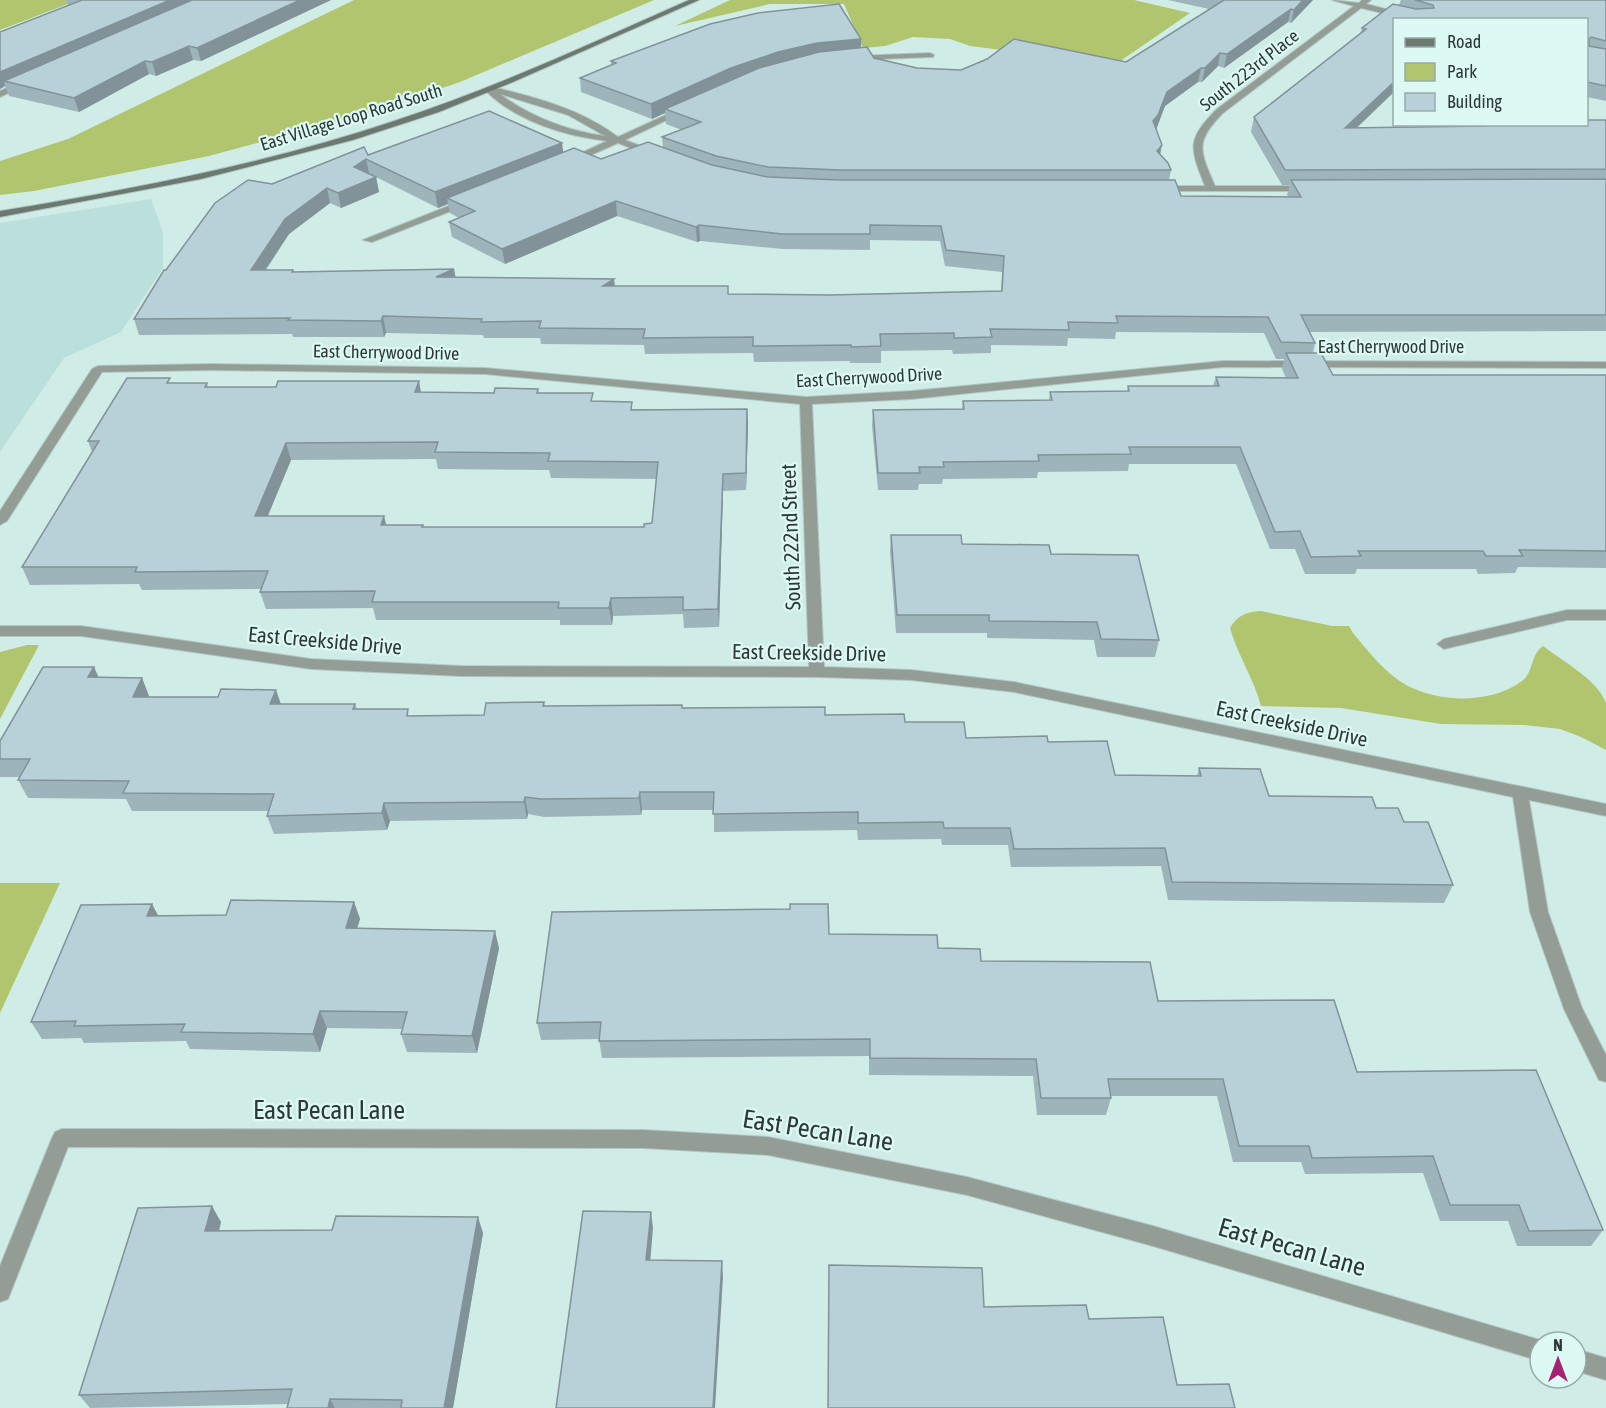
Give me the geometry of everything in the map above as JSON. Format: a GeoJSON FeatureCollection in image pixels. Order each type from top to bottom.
{"type":"FeatureCollection","features":[{"type":"Feature","properties":{"kind":"street","name":"East Village Loop Road South"},"geometry":{"type":"LineString","coordinates":[[0,214],[108,196],[278,157],[395,124],[489,90],[695,0]]}},
{"type":"Feature","properties":{"kind":"street"},"geometry":{"type":"LineString","coordinates":[[1336,0],[1364,3],[1418,18]]}},
{"type":"Feature","properties":{"kind":"street","name":"South 223rd Place"},"geometry":{"type":"LineString","coordinates":[[1211,189],[1196,152],[1203,128],[1220,111],[1364,3]]}},
{"type":"Feature","properties":{"kind":"street"},"geometry":{"type":"LineString","coordinates":[[841,60],[930,55]]}},
{"type":"Feature","properties":{"kind":"street"},"geometry":{"type":"LineString","coordinates":[[0,94],[30,81]]}},
{"type":"Feature","properties":{"kind":"street"},"geometry":{"type":"LineString","coordinates":[[489,90],[515,110],[577,135],[617,140],[659,156]]}},
{"type":"Feature","properties":{"kind":"street"},"geometry":{"type":"LineString","coordinates":[[489,90],[537,100],[593,122],[617,140]]}},
{"type":"Feature","properties":{"kind":"street"},"geometry":{"type":"LineString","coordinates":[[554,168],[693,106]]}},
{"type":"Feature","properties":{"kind":"street"},"geometry":{"type":"LineString","coordinates":[[1151,189],[1319,189]]}},
{"type":"Feature","properties":{"kind":"street"},"geometry":{"type":"LineString","coordinates":[[368,240],[477,197]]}},
{"type":"Feature","properties":{"kind":"street","name":"East Cherrywood Drive"},"geometry":{"type":"LineString","coordinates":[[0,521],[98,369],[213,367],[485,371],[806,401],[912,395],[1224,364],[1606,365]]}},
{"type":"Feature","properties":{"kind":"street","name":"South 222nd Street"},"geometry":{"type":"LineString","coordinates":[[806,401],[816,672]]}},
{"type":"Feature","properties":{"kind":"street"},"geometry":{"type":"LineString","coordinates":[[1444,644],[1567,615],[1606,615]]}},
{"type":"Feature","properties":{"kind":"street","name":"East Creekside Drive"},"geometry":{"type":"LineString","coordinates":[[0,631],[81,630],[311,664],[461,671],[816,672],[911,675],[1014,687],[1606,810]]}},
{"type":"Feature","properties":{"kind":"street"},"geometry":{"type":"LineString","coordinates":[[1520,791],[1539,912],[1573,1009],[1606,1074]]}},
{"type":"Feature","properties":{"kind":"street","name":"East Pecan Lane"},"geometry":{"type":"LineString","coordinates":[[0,1292],[62,1138],[632,1139],[768,1146],[967,1186],[1153,1236],[1528,1346]]}},
{"type":"Feature","properties":{"kind":"street"},"geometry":{"type":"LineString","coordinates":[[1588,1364],[1606,1369]]}},
{"type":"Feature","properties":{"kind":"shaded area"},"geometry":{"type":"Polygon","coordinates":[[[151,199],[163,232],[163,268],[121,332],[64,358],[0,452],[0,223],[151,199]]]}},
{"type":"Feature","properties":{"kind":"green space"},"geometry":{"type":"Polygon","coordinates":[[[0,0],[78,0],[0,30],[0,0]]]}},
{"type":"Feature","properties":{"kind":"green space"},"geometry":{"type":"Polygon","coordinates":[[[354,0],[654,0],[460,82],[369,113],[209,156],[34,191],[0,195],[0,161],[68,139],[354,0]]]}},
{"type":"Feature","properties":{"kind":"green space"},"geometry":{"type":"Polygon","coordinates":[[[730,0],[1134,0],[1190,13],[1116,64],[970,46],[950,39],[913,37],[885,46],[863,48],[844,4],[770,4],[675,26],[730,0]]]}},
{"type":"Feature","properties":{"kind":"green space"},"geometry":{"type":"Polygon","coordinates":[[[1261,611],[1332,626],[1349,626],[1378,662],[1398,680],[1419,691],[1449,698],[1481,697],[1510,689],[1526,677],[1536,654],[1543,646],[1587,678],[1601,694],[1606,703],[1606,750],[1560,729],[1524,725],[1441,724],[1341,708],[1261,706],[1230,628],[1243,615],[1261,611]]]}},
{"type":"Feature","properties":{"kind":"green space"},"geometry":{"type":"Polygon","coordinates":[[[27,645],[39,645],[0,719],[0,652],[27,645]]]}},
{"type":"Feature","properties":{"kind":"green space"},"geometry":{"type":"Polygon","coordinates":[[[0,883],[60,883],[0,1013],[0,883]]]}},
{"type":"Feature","properties":{"kind":"building"},"geometry":{"type":"Polygon","coordinates":[[[82,0],[170,0],[0,72],[0,32],[82,0]]]}},
{"type":"Feature","properties":{"kind":"building"},"geometry":{"type":"Polygon","coordinates":[[[192,0],[300,0],[197,48],[189,46],[152,62],[145,61],[74,98],[4,81],[192,0]]]}},
{"type":"Feature","properties":{"kind":"building"},"geometry":{"type":"Polygon","coordinates":[[[1224,0],[1303,0],[1294,10],[1291,9],[1227,54],[1220,53],[1205,68],[1201,68],[1167,92],[1158,115],[1153,121],[1162,145],[1157,151],[1171,170],[840,170],[768,167],[716,156],[662,137],[701,122],[665,109],[759,68],[819,52],[867,47],[874,58],[917,68],[961,70],[987,59],[1014,39],[1126,62],[1224,0]]]}},
{"type":"Feature","properties":{"kind":"building"},"geometry":{"type":"Polygon","coordinates":[[[1415,0],[1606,0],[1606,41],[1591,37],[1589,46],[1606,49],[1606,86],[1588,82],[1588,18],[1393,18],[1393,83],[1345,128],[1588,126],[1588,120],[1606,120],[1606,169],[1285,170],[1254,117],[1366,29],[1362,28],[1393,4],[1416,9],[1434,8],[1433,5],[1415,0]]]}},
{"type":"Feature","properties":{"kind":"building"},"geometry":{"type":"Polygon","coordinates":[[[839,4],[861,39],[817,43],[778,52],[731,68],[651,104],[580,78],[616,63],[611,61],[710,24],[758,13],[839,4]]]}},
{"type":"Feature","properties":{"kind":"building"},"geometry":{"type":"Polygon","coordinates":[[[489,111],[562,143],[435,192],[366,159],[354,167],[376,177],[338,193],[327,188],[285,219],[251,270],[293,270],[292,272],[454,269],[436,277],[614,279],[603,286],[728,286],[728,294],[830,295],[1002,291],[1004,256],[946,250],[941,226],[870,225],[870,234],[782,234],[699,225],[696,227],[616,201],[502,249],[449,222],[475,211],[447,198],[574,148],[601,159],[648,142],[712,165],[768,177],[840,180],[1175,180],[1181,196],[1301,197],[1291,180],[1606,179],[1606,315],[1301,315],[1315,343],[1281,342],[1268,317],[1116,316],[1118,323],[1068,322],[1069,330],[990,329],[992,337],[954,338],[954,333],[880,334],[881,346],[851,347],[851,345],[753,346],[753,337],[643,338],[645,329],[539,328],[541,321],[481,322],[482,319],[383,316],[381,321],[288,320],[290,318],[134,319],[164,270],[215,203],[248,180],[272,184],[364,147],[368,155],[489,111]]]}},
{"type":"Feature","properties":{"kind":"building"},"geometry":{"type":"Polygon","coordinates":[[[1286,353],[1321,353],[1333,375],[1606,375],[1606,551],[1519,550],[1523,556],[1486,556],[1483,551],[1358,551],[1361,556],[1311,557],[1300,531],[1275,532],[1240,447],[1129,447],[1131,454],[1038,455],[1039,461],[943,462],[944,467],[919,467],[920,473],[878,473],[873,410],[964,409],[963,401],[1052,400],[1050,392],[1129,391],[1128,386],[1219,386],[1216,377],[1298,378],[1286,353]]]}},
{"type":"Feature","properties":{"kind":"building"},"geometry":{"type":"Polygon","coordinates":[[[127,378],[170,378],[167,383],[207,383],[205,387],[276,387],[278,381],[419,381],[415,392],[494,393],[495,388],[538,389],[537,393],[593,393],[591,401],[632,402],[631,410],[747,409],[746,473],[723,474],[718,609],[683,610],[683,597],[611,598],[609,608],[558,608],[559,602],[372,602],[375,591],[260,592],[268,571],[135,572],[137,567],[22,567],[99,441],[88,441],[127,378]],[[438,442],[286,443],[255,516],[384,516],[381,525],[423,525],[422,527],[644,527],[644,524],[652,523],[658,462],[548,461],[550,453],[435,452],[438,442]]]}},
{"type":"Feature","properties":{"kind":"building"},"geometry":{"type":"Polygon","coordinates":[[[891,535],[961,535],[962,544],[1049,545],[1051,554],[1138,555],[1159,640],[1101,639],[1097,622],[989,621],[989,615],[897,615],[891,535]]]}},
{"type":"Feature","properties":{"kind":"building"},"geometry":{"type":"Polygon","coordinates":[[[43,667],[94,667],[88,677],[142,678],[133,697],[218,697],[221,689],[276,690],[270,704],[355,704],[353,709],[408,709],[407,716],[484,715],[486,703],[544,702],[543,706],[682,705],[682,708],[825,707],[825,715],[904,714],[905,722],[964,722],[966,738],[1047,736],[1048,742],[1107,741],[1115,775],[1201,776],[1199,768],[1260,769],[1269,796],[1372,797],[1376,808],[1398,808],[1404,822],[1428,822],[1453,885],[1172,882],[1165,848],[1014,849],[1010,828],[944,828],[943,822],[858,823],[858,812],[713,814],[714,792],[640,792],[639,798],[541,799],[525,797],[524,802],[384,803],[382,813],[267,816],[274,794],[123,793],[129,781],[18,780],[30,759],[0,759],[0,741],[43,667]]]}},
{"type":"Feature","properties":{"kind":"building"},"geometry":{"type":"Polygon","coordinates":[[[231,900],[354,902],[346,928],[495,931],[472,1036],[401,1034],[407,1012],[320,1011],[313,1034],[181,1032],[185,1024],[74,1026],[76,1021],[31,1022],[81,905],[152,904],[147,916],[226,915],[231,900]]]}},
{"type":"Feature","properties":{"kind":"building"},"geometry":{"type":"Polygon","coordinates":[[[790,904],[828,904],[829,934],[937,935],[938,948],[980,949],[981,961],[1150,962],[1158,1001],[1334,1000],[1357,1072],[1536,1070],[1603,1230],[1529,1231],[1519,1205],[1450,1205],[1433,1156],[1312,1158],[1309,1146],[1239,1146],[1223,1079],[1108,1079],[1111,1098],[1041,1098],[1036,1059],[870,1058],[870,1039],[599,1041],[601,1022],[537,1023],[552,912],[790,909],[790,904]]]}},
{"type":"Feature","properties":{"kind":"building"},"geometry":{"type":"Polygon","coordinates":[[[212,1206],[205,1231],[332,1230],[336,1216],[478,1217],[444,1408],[401,1408],[402,1400],[330,1399],[328,1408],[287,1408],[292,1389],[79,1395],[138,1208],[212,1206]]]}},
{"type":"Feature","properties":{"kind":"building"},"geometry":{"type":"Polygon","coordinates":[[[583,1211],[651,1212],[646,1260],[722,1261],[713,1408],[556,1408],[583,1211]]]}},
{"type":"Feature","properties":{"kind":"building"},"geometry":{"type":"Polygon","coordinates":[[[829,1265],[982,1268],[984,1307],[1086,1305],[1089,1319],[1163,1317],[1177,1385],[1229,1384],[1235,1408],[828,1408],[829,1265]]]}}]}
